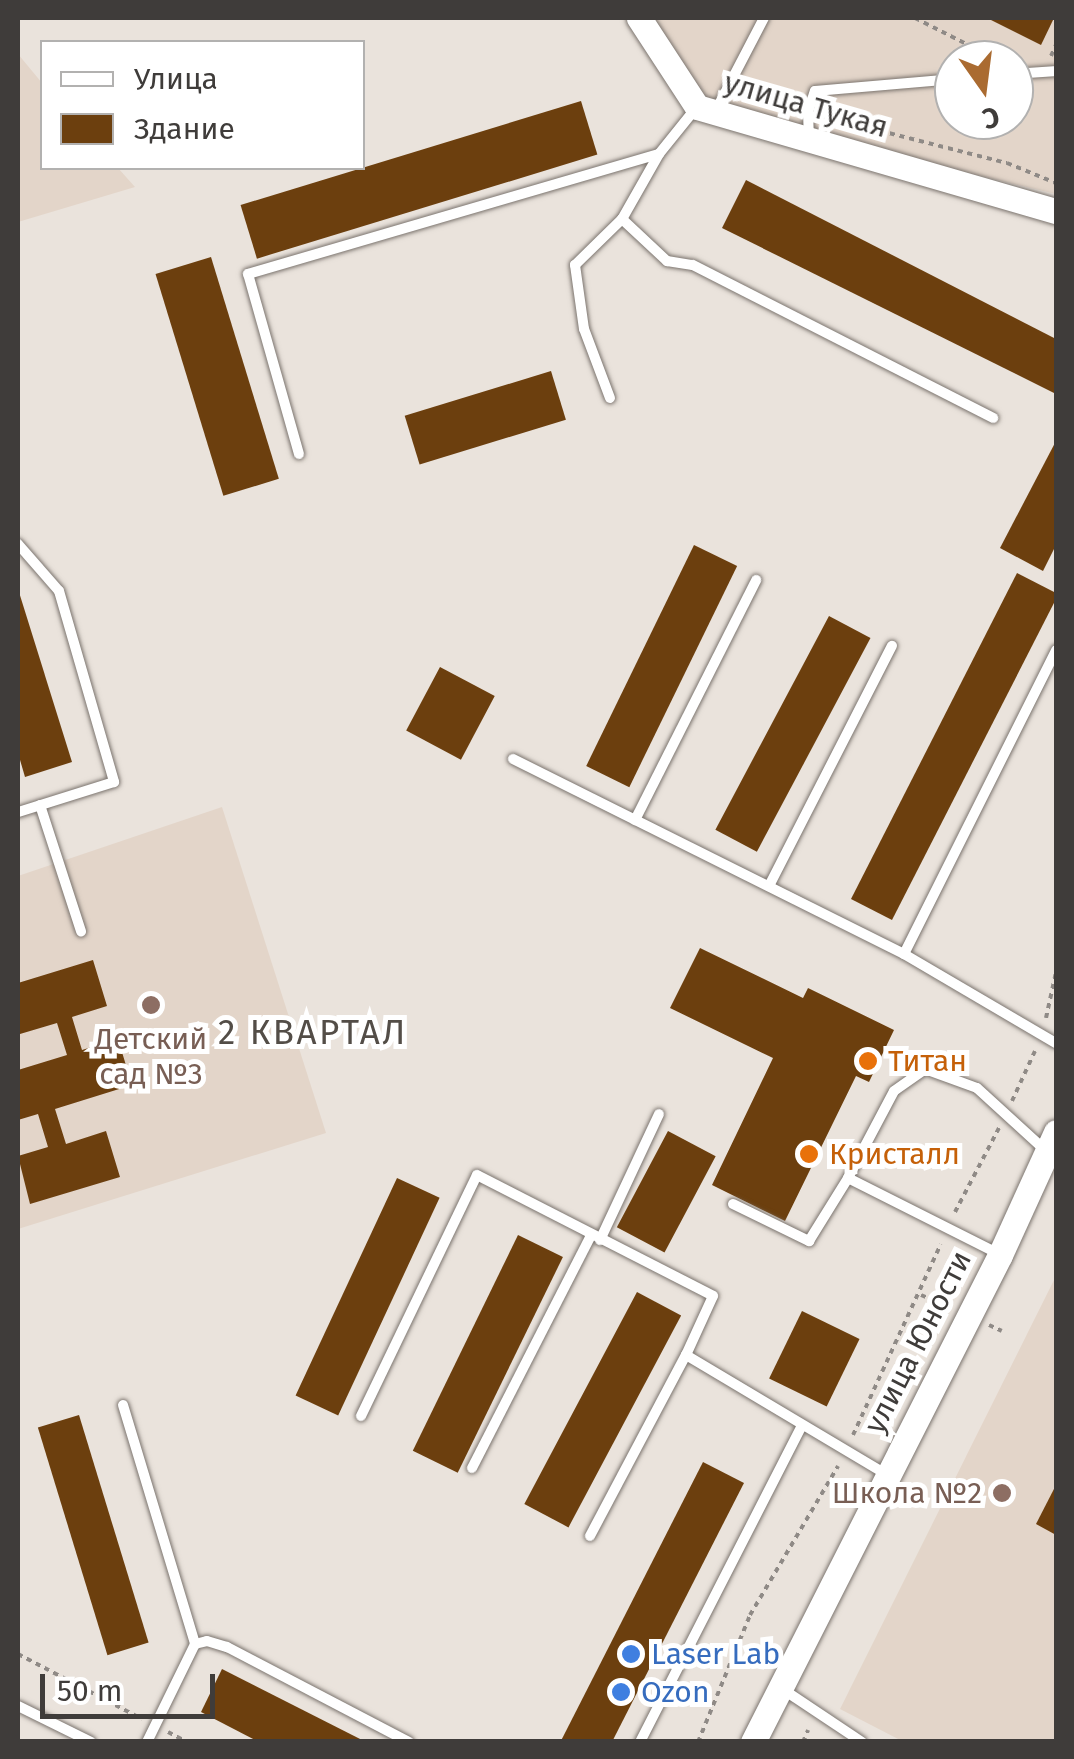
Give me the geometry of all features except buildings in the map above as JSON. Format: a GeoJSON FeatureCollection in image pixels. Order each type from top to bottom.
{"type":"FeatureCollection","features":[{"type":"Feature","properties":{"kind":"street","name":"улица Тукая"},"geometry":{"type":"LineString","coordinates":[[639,18],[706,110],[1056,210]]}},
{"type":"Feature","properties":{"kind":"street","name":"улица Юности"},"geometry":{"type":"LineString","coordinates":[[753,1742],[1000,1254],[1052,1142]]}},
{"type":"Feature","properties":{"kind":"lane"},"geometry":{"type":"LineString","coordinates":[[610,398],[584,329],[575,265],[622,219],[659,154],[706,110],[764,18]]}},
{"type":"Feature","properties":{"kind":"lane"},"geometry":{"type":"LineString","coordinates":[[809,141],[808,112],[814,91],[934,81]]}},
{"type":"Feature","properties":{"kind":"lane"},"geometry":{"type":"LineString","coordinates":[[299,454],[248,274],[659,154]]}},
{"type":"Feature","properties":{"kind":"lane"},"geometry":{"type":"LineString","coordinates":[[622,219],[667,260],[694,265],[993,418]]}},
{"type":"Feature","properties":{"kind":"lane"},"geometry":{"type":"LineString","coordinates":[[18,544],[59,591],[114,782],[18,812]]}},
{"type":"Feature","properties":{"kind":"lane"},"geometry":{"type":"LineString","coordinates":[[635,820],[756,580]]}},
{"type":"Feature","properties":{"kind":"lane"},"geometry":{"type":"LineString","coordinates":[[769,886],[892,646]]}},
{"type":"Feature","properties":{"kind":"lane"},"geometry":{"type":"LineString","coordinates":[[904,954],[1056,650]]}},
{"type":"Feature","properties":{"kind":"lane"},"geometry":{"type":"LineString","coordinates":[[512,760],[904,954],[1056,1043]]}},
{"type":"Feature","properties":{"kind":"lane"},"geometry":{"type":"LineString","coordinates":[[40,804],[81,931]]}},
{"type":"Feature","properties":{"kind":"lane"},"geometry":{"type":"LineString","coordinates":[[733,1204],[809,1241],[894,1091],[925,1070],[978,1088],[1007,1113],[1052,1142]]}},
{"type":"Feature","properties":{"kind":"lane"},"geometry":{"type":"LineString","coordinates":[[472,1468],[659,1114]]}},
{"type":"Feature","properties":{"kind":"lane"},"geometry":{"type":"LineString","coordinates":[[361,1416],[477,1175],[713,1296],[590,1536]]}},
{"type":"Feature","properties":{"kind":"lane"},"geometry":{"type":"LineString","coordinates":[[848,1178],[1000,1254]]}},
{"type":"Feature","properties":{"kind":"lane"},"geometry":{"type":"LineString","coordinates":[[686,1355],[886,1474]]}},
{"type":"Feature","properties":{"kind":"lane"},"geometry":{"type":"LineString","coordinates":[[123,1406],[195,1644],[147,1742]]}},
{"type":"Feature","properties":{"kind":"lane"},"geometry":{"type":"LineString","coordinates":[[640,1742],[802,1426]]}},
{"type":"Feature","properties":{"kind":"lane"},"geometry":{"type":"LineString","coordinates":[[195,1644],[207,1641],[227,1647],[409,1742]]}},
{"type":"Feature","properties":{"kind":"lane"},"geometry":{"type":"LineString","coordinates":[[780,1687],[862,1742]]}},
{"type":"Feature","properties":{"kind":"lane"},"geometry":{"type":"LineString","coordinates":[[18,1706],[91,1742]]}},
{"type":"Feature","properties":{"kind":"path"},"geometry":{"type":"LineString","coordinates":[[916,18],[959,40]]}},
{"type":"Feature","properties":{"kind":"path"},"geometry":{"type":"LineString","coordinates":[[808,112],[1007,163],[1056,183]]}},
{"type":"Feature","properties":{"kind":"path"},"geometry":{"type":"LineString","coordinates":[[698,1742],[750,1615],[815,1511],[921,1295],[947,1228],[1007,1113],[1043,1035],[1056,972]]}},
{"type":"Feature","properties":{"kind":"path"},"geometry":{"type":"LineString","coordinates":[[18,1654],[187,1742]]}},
{"type":"Feature","properties":{"kind":"path"},"geometry":{"type":"LineString","coordinates":[[803,1742],[808,1730]]}},
{"type":"Feature","properties":{"kind":"shaded area"},"geometry":{"type":"Polygon","coordinates":[[[646,18],[1056,18],[1056,194],[771,126],[703,101],[646,18]]]}},
{"type":"Feature","properties":{"kind":"shaded area"},"geometry":{"type":"Polygon","coordinates":[[[18,54],[40,81],[40,170],[120,170],[135,187],[18,222],[18,54]]]}},
{"type":"Feature","properties":{"kind":"shaded area","name":"Детский сад №3"},"geometry":{"type":"Polygon","coordinates":[[[222,807],[326,1133],[18,1229],[18,876],[222,807]]]}},
{"type":"Feature","properties":{"kind":"shaded area","name":"Школа №2"},"geometry":{"type":"Polygon","coordinates":[[[1056,1276],[1056,1741],[902,1741],[840,1709],[1056,1276]]]}},
{"type":"Feature","properties":{"kind":"place","name":"Детский сад №3"},"geometry":{"type":"Point","coordinates":[151,1005]}},
{"type":"Feature","properties":{"kind":"place","name":"Титан"},"geometry":{"type":"Point","coordinates":[868,1061]}},
{"type":"Feature","properties":{"kind":"place","name":"Кристалл"},"geometry":{"type":"Point","coordinates":[809,1154]}},
{"type":"Feature","properties":{"kind":"place","name":"Школа №2"},"geometry":{"type":"Point","coordinates":[1002,1493]}},
{"type":"Feature","properties":{"kind":"place","name":"Laser Lab"},"geometry":{"type":"Point","coordinates":[631,1654]}},
{"type":"Feature","properties":{"kind":"place","name":"Ozon"},"geometry":{"type":"Point","coordinates":[621,1692]}},
{"type":"Feature","properties":{"kind":"district","name":"2 КВАРТАЛ"},"geometry":{"type":"Point","coordinates":[313,1032]}}]}
